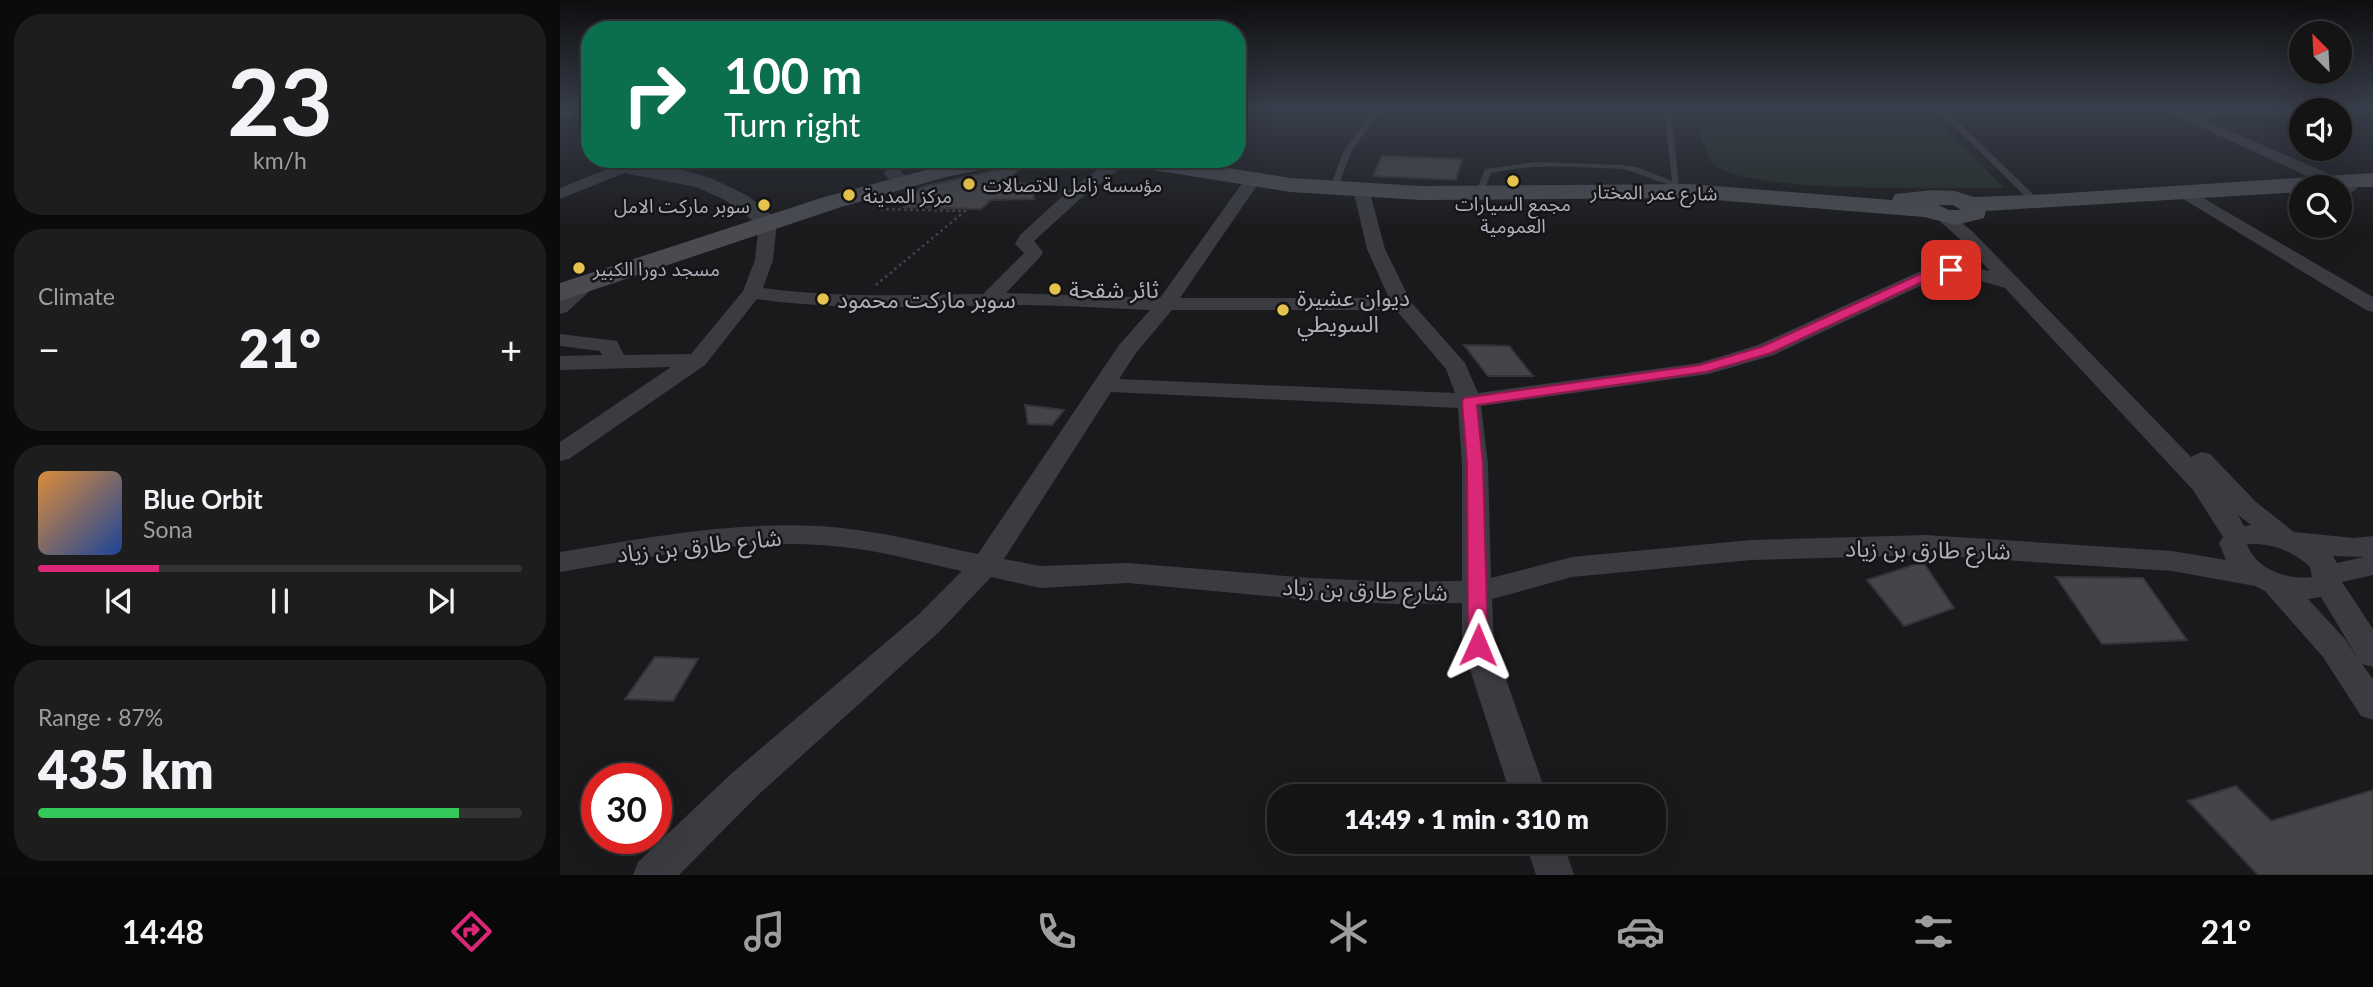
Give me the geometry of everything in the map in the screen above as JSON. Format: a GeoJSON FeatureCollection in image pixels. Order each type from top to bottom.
{"type":"FeatureCollection","features":[{"type":"Feature","properties":{"kind":"main road"},"geometry":{"type":"LineString","coordinates":[[560,292],[768,221],[904,170],[921,168]]}},
{"type":"Feature","properties":{"kind":"main road","name":"شارع عمر المختار"},"geometry":{"type":"LineString","coordinates":[[1187,168],[1291,184],[1421,193],[1690,191],[1933,208]]}},
{"type":"Feature","properties":{"kind":"main road","name":"شارع عمر المختار"},"geometry":{"type":"LineString","coordinates":[[1254,178],[1395,186],[1673,183],[1847,197],[1933,208]]}},
{"type":"Feature","properties":{"kind":"main road"},"geometry":{"type":"LineString","coordinates":[[2352,185],[2373,180]]}},
{"type":"Feature","properties":{"kind":"main road"},"geometry":{"type":"LineString","coordinates":[[2352,187],[2373,187]]}},
{"type":"Feature","properties":{"kind":"main road"},"geometry":{"type":"LineString","coordinates":[[1933,208],[1948,197],[1972,218],[2191,196],[2289,190]]}},
{"type":"Feature","properties":{"kind":"main road"},"geometry":{"type":"LineString","coordinates":[[1972,218],[2036,202],[2289,192]]}},
{"type":"Feature","properties":{"kind":"street"},"geometry":{"type":"LineString","coordinates":[[2257,149],[2315,175]]}},
{"type":"Feature","properties":{"kind":"street"},"geometry":{"type":"LineString","coordinates":[[560,194],[609,168]]}},
{"type":"Feature","properties":{"kind":"street"},"geometry":{"type":"LineString","coordinates":[[560,453],[697,359],[752,292],[764,260],[768,221],[732,193],[689,177],[643,168]]}},
{"type":"Feature","properties":{"kind":"street"},"geometry":{"type":"LineString","coordinates":[[986,301],[1032,256],[1034,252],[1024,244],[1026,239],[1068,200],[1113,168]]}},
{"type":"Feature","properties":{"kind":"street"},"geometry":{"type":"LineString","coordinates":[[652,875],[745,784],[929,623],[984,567],[1127,350],[1166,304],[1254,178]]}},
{"type":"Feature","properties":{"kind":"street"},"geometry":{"type":"LineString","coordinates":[[1361,189],[1376,249],[1402,304],[1457,368],[1469,401],[1475,464],[1478,645],[1525,784]]}},
{"type":"Feature","properties":{"kind":"street"},"geometry":{"type":"LineString","coordinates":[[2191,196],[2373,306]]}},
{"type":"Feature","properties":{"kind":"street"},"geometry":{"type":"LineString","coordinates":[[1933,208],[1972,218],[2012,284],[2202,484],[2222,510],[2235,540],[2239,559],[2269,580],[2334,648],[2373,706]]}},
{"type":"Feature","properties":{"kind":"street"},"geometry":{"type":"LineString","coordinates":[[1105,385],[1469,401],[1701,369],[1766,350],[1931,273],[1962,255],[1968,248],[1972,218]]}},
{"type":"Feature","properties":{"kind":"street"},"geometry":{"type":"LineString","coordinates":[[1972,218],[1979,232],[2247,508],[2316,556],[2325,566],[2328,579],[2373,656]]}},
{"type":"Feature","properties":{"kind":"street"},"geometry":{"type":"LineString","coordinates":[[1931,273],[1965,270],[2012,284]]}},
{"type":"Feature","properties":{"kind":"street"},"geometry":{"type":"LineString","coordinates":[[560,309],[586,284]]}},
{"type":"Feature","properties":{"kind":"street"},"geometry":{"type":"LineString","coordinates":[[752,292],[786,297],[859,299],[1166,304],[1402,304]]}},
{"type":"Feature","properties":{"kind":"street"},"geometry":{"type":"LineString","coordinates":[[560,340],[610,346],[616,362]]}},
{"type":"Feature","properties":{"kind":"street"},"geometry":{"type":"LineString","coordinates":[[560,363],[697,359]]}},
{"type":"Feature","properties":{"kind":"street"},"geometry":{"type":"LineString","coordinates":[[2172,561],[2210,553],[2256,532],[2292,541],[2354,548],[2373,546]]}},
{"type":"Feature","properties":{"kind":"street","name":"شارع طارق بن زياد"},"geometry":{"type":"LineString","coordinates":[[560,562],[671,543],[766,535],[856,539],[1040,577],[1128,573],[1396,593],[1479,592],[1572,567],[1751,550],[1926,545],[2172,561]]}},
{"type":"Feature","properties":{"kind":"street"},"geometry":{"type":"LineString","coordinates":[[2172,561],[2306,590],[2319,588],[2328,579],[2373,565]]}},
{"type":"Feature","properties":{"kind":"street"},"geometry":{"type":"LineString","coordinates":[[1548,854],[1555,875]]}},
{"type":"Feature","properties":{"kind":"lane"},"geometry":{"type":"LineString","coordinates":[[1336,182],[1349,149]]}},
{"type":"Feature","properties":{"kind":"lane"},"geometry":{"type":"LineString","coordinates":[[1670,149],[1673,183]]}},
{"type":"Feature","properties":{"kind":"lane"},"geometry":{"type":"LineString","coordinates":[[1981,149],[2036,202]]}},
{"type":"Feature","properties":{"kind":"path"},"geometry":{"type":"LineString","coordinates":[[859,299],[965,211],[870,209]]}},
{"type":"Feature","properties":{"kind":"shaded area"},"geometry":{"type":"Polygon","coordinates":[[[1706,149],[1965,149],[2004,188],[1851,187],[1765,181],[1733,174],[1710,159],[1706,149]]]}},
{"type":"Feature","properties":{"kind":"building"},"geometry":{"type":"Polygon","coordinates":[[[1382,156],[1462,159],[1456,180],[1373,176],[1382,156]]]}},
{"type":"Feature","properties":{"kind":"building"},"geometry":{"type":"Polygon","coordinates":[[[1005,168],[1019,168],[1006,183],[1033,184],[1034,199],[991,200],[981,209],[904,207],[921,187],[1005,168]]]}},
{"type":"Feature","properties":{"kind":"building"},"geometry":{"type":"Polygon","coordinates":[[[1464,345],[1509,346],[1533,376],[1488,376],[1464,345]]]}},
{"type":"Feature","properties":{"kind":"building"},"geometry":{"type":"Polygon","coordinates":[[[1025,405],[1064,410],[1052,425],[1028,424],[1025,405]]]}},
{"type":"Feature","properties":{"kind":"building"},"geometry":{"type":"Polygon","coordinates":[[[1923,562],[1954,608],[1904,626],[1867,580],[1923,562]]]}},
{"type":"Feature","properties":{"kind":"building"},"geometry":{"type":"Polygon","coordinates":[[[2056,577],[2143,578],[2187,640],[2102,644],[2056,577]]]}},
{"type":"Feature","properties":{"kind":"building"},"geometry":{"type":"Polygon","coordinates":[[[655,657],[698,659],[673,701],[625,699],[655,657]]]}},
{"type":"Feature","properties":{"kind":"building"},"geometry":{"type":"Polygon","coordinates":[[[2236,786],[2271,821],[2373,790],[2373,875],[2258,875],[2188,801],[2236,786]]]}},
{"type":"Feature","properties":{"kind":"place","name":"مجمع السيارات العمومية"},"geometry":{"type":"Point","coordinates":[1513,181]}},
{"type":"Feature","properties":{"kind":"place","name":"مؤسسة زامل للاتصالات"},"geometry":{"type":"Point","coordinates":[969,184]}},
{"type":"Feature","properties":{"kind":"place","name":"مركز المدينة"},"geometry":{"type":"Point","coordinates":[849,195]}},
{"type":"Feature","properties":{"kind":"place","name":"سوبر ماركت الامل"},"geometry":{"type":"Point","coordinates":[764,205]}},
{"type":"Feature","properties":{"kind":"place","name":"مسجد دورا الكبير"},"geometry":{"type":"Point","coordinates":[579,268]}},
{"type":"Feature","properties":{"kind":"place","name":"ثائر شقحة"},"geometry":{"type":"Point","coordinates":[1055,289]}},
{"type":"Feature","properties":{"kind":"place","name":"سوبر ماركت محمود"},"geometry":{"type":"Point","coordinates":[823,299]}},
{"type":"Feature","properties":{"kind":"place","name":"ديوان عشيرة السويطي"},"geometry":{"type":"Point","coordinates":[1283,310]}},
{"type":"Feature","properties":{"kind":"route"},"geometry":{"type":"LineString","coordinates":[[1478,645],[1475,464],[1469,401],[1602,385],[1701,369],[1766,350],[1931,273],[1951,270]]}}]}
